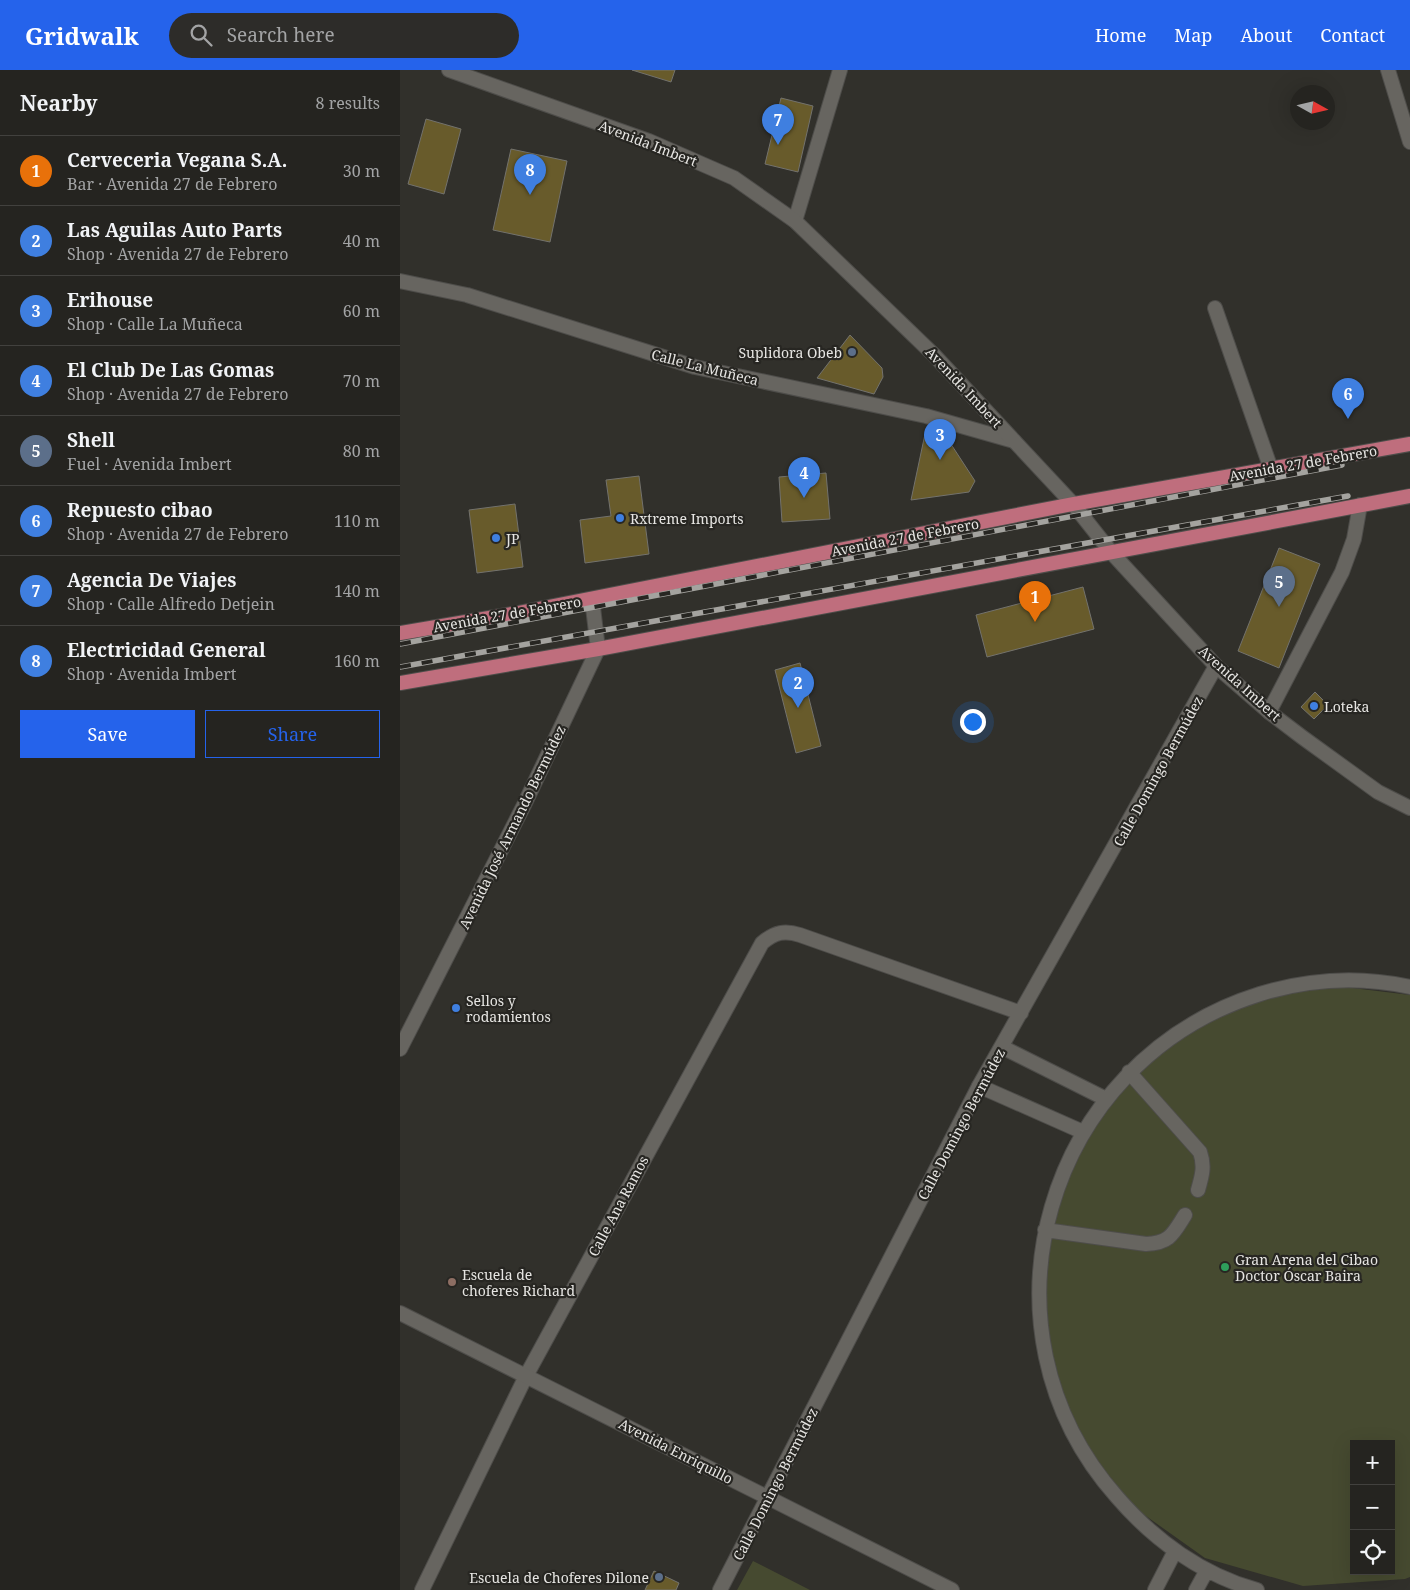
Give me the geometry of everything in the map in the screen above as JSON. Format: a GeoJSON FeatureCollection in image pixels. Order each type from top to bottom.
{"type":"FeatureCollection","features":[{"type":"Feature","properties":{"kind":"main road","name":"Avenida 27 de Febrero"},"geometry":{"type":"LineString","coordinates":[[400,633],[518,614],[1073,504],[1410,444]]}},
{"type":"Feature","properties":{"kind":"main road"},"geometry":{"type":"LineString","coordinates":[[400,684],[598,649],[1410,496]]}},
{"type":"Feature","properties":{"kind":"street","name":"Avenida Imbert"},"geometry":{"type":"LineString","coordinates":[[449,70],[649,141],[734,178],[795,221],[934,355],[1073,504],[1111,552],[1216,666],[1269,712],[1378,792],[1410,808]]}},
{"type":"Feature","properties":{"kind":"street"},"geometry":{"type":"LineString","coordinates":[[795,221],[840,70]]}},
{"type":"Feature","properties":{"kind":"street"},"geometry":{"type":"LineString","coordinates":[[1388,70],[1410,142]]}},
{"type":"Feature","properties":{"kind":"street","name":"Calle La Muñeca"},"geometry":{"type":"LineString","coordinates":[[400,281],[467,295],[695,367],[926,416],[1014,441]]}},
{"type":"Feature","properties":{"kind":"street"},"geometry":{"type":"LineString","coordinates":[[1216,308],[1271,469]]}},
{"type":"Feature","properties":{"kind":"street"},"geometry":{"type":"LineString","coordinates":[[1269,712],[1342,572],[1354,539],[1360,505]]}},
{"type":"Feature","properties":{"kind":"street"},"geometry":{"type":"LineString","coordinates":[[592,599],[598,649]]}},
{"type":"Feature","properties":{"kind":"street","name":"Avenida José Armando Bermúdez"},"geometry":{"type":"LineString","coordinates":[[400,1049],[524,805],[598,649]]}},
{"type":"Feature","properties":{"kind":"street","name":"Calle Domingo Bermúdez"},"geometry":{"type":"LineString","coordinates":[[720,1590],[979,1086],[1216,666]]}},
{"type":"Feature","properties":{"kind":"street","name":"Calle Ana Ramos"},"geometry":{"type":"LineString","coordinates":[[422,1590],[526,1376],[762,943],[770,936],[785,932],[800,935],[1021,1014]]}},
{"type":"Feature","properties":{"kind":"street"},"geometry":{"type":"LineString","coordinates":[[1257,1590],[1206,1570],[1175,1551],[1134,1518],[1100,1479],[1072,1434],[1056,1394],[1042,1334],[1039,1282],[1045,1230],[1060,1180],[1083,1132],[1106,1099],[1129,1072],[1151,1052],[1190,1024],[1233,1002],[1283,987],[1334,980],[1386,982],[1410,987]]}},
{"type":"Feature","properties":{"kind":"street"},"geometry":{"type":"LineString","coordinates":[[1002,1047],[1106,1099]]}},
{"type":"Feature","properties":{"kind":"street"},"geometry":{"type":"LineString","coordinates":[[1129,1072],[1200,1152],[1204,1168],[1198,1190]]}},
{"type":"Feature","properties":{"kind":"street"},"geometry":{"type":"LineString","coordinates":[[979,1086],[1083,1132]]}},
{"type":"Feature","properties":{"kind":"street"},"geometry":{"type":"LineString","coordinates":[[1045,1230],[1156,1244],[1172,1236],[1185,1215]]}},
{"type":"Feature","properties":{"kind":"street","name":"Avenida Enriquillo"},"geometry":{"type":"LineString","coordinates":[[400,1313],[952,1590]]}},
{"type":"Feature","properties":{"kind":"street"},"geometry":{"type":"LineString","coordinates":[[1155,1590],[1175,1551]]}},
{"type":"Feature","properties":{"kind":"street"},"geometry":{"type":"LineString","coordinates":[[1196,1590],[1206,1570]]}},
{"type":"Feature","properties":{"kind":"green space","name":"Gran Arena del Cibao Doctor Óscar Baira"},"geometry":{"type":"Polygon","coordinates":[[[1320,984],[1410,995],[1410,1577],[1405,1579],[1303,1586],[1205,1558],[1122,1499],[1063,1415],[1036,1316],[1042,1219],[1079,1129],[1142,1055],[1225,1005],[1320,984]]]}},
{"type":"Feature","properties":{"kind":"green space"},"geometry":{"type":"Polygon","coordinates":[[[753,1561],[810,1590],[737,1590],[753,1561]]]}},
{"type":"Feature","properties":{"kind":"building"},"geometry":{"type":"Polygon","coordinates":[[[632,70],[675,70],[671,82],[632,70]]]}},
{"type":"Feature","properties":{"kind":"building"},"geometry":{"type":"Polygon","coordinates":[[[781,98],[813,106],[798,172],[765,164],[781,98]]]}},
{"type":"Feature","properties":{"kind":"building"},"geometry":{"type":"Polygon","coordinates":[[[426,119],[461,129],[444,194],[408,184],[426,119]]]}},
{"type":"Feature","properties":{"kind":"building"},"geometry":{"type":"Polygon","coordinates":[[[511,149],[567,161],[550,242],[493,230],[511,149]]]}},
{"type":"Feature","properties":{"kind":"building","name":"Suplidora Obeb"},"geometry":{"type":"Polygon","coordinates":[[[850,335],[882,368],[883,377],[874,394],[817,378],[850,335]]]}},
{"type":"Feature","properties":{"kind":"building"},"geometry":{"type":"Polygon","coordinates":[[[925,434],[947,438],[975,481],[969,492],[911,500],[925,434]]]}},
{"type":"Feature","properties":{"kind":"building"},"geometry":{"type":"Polygon","coordinates":[[[826,473],[830,519],[782,522],[779,477],[826,473]]]}},
{"type":"Feature","properties":{"kind":"building","name":"Rxtreme Imports"},"geometry":{"type":"Polygon","coordinates":[[[639,476],[649,554],[585,563],[580,520],[611,516],[606,480],[639,476]]]}},
{"type":"Feature","properties":{"kind":"building","name":"JP"},"geometry":{"type":"Polygon","coordinates":[[[515,504],[523,567],[477,573],[469,510],[515,504]]]}},
{"type":"Feature","properties":{"kind":"building"},"geometry":{"type":"Polygon","coordinates":[[[1279,548],[1320,564],[1279,668],[1238,651],[1279,548]]]}},
{"type":"Feature","properties":{"kind":"building"},"geometry":{"type":"Polygon","coordinates":[[[1083,587],[1094,629],[987,657],[976,615],[1083,587]]]}},
{"type":"Feature","properties":{"kind":"building"},"geometry":{"type":"Polygon","coordinates":[[[800,663],[821,746],[796,753],[775,670],[800,663]]]}},
{"type":"Feature","properties":{"kind":"building","name":"Loteka"},"geometry":{"type":"Polygon","coordinates":[[[1315,692],[1328,705],[1314,719],[1301,707],[1315,692]]]}},
{"type":"Feature","properties":{"kind":"building","name":"Escuela de Choferes Dilone"},"geometry":{"type":"Polygon","coordinates":[[[654,1571],[679,1583],[676,1590],[645,1590],[654,1571]]]}},
{"type":"Feature","properties":{"kind":"railway"},"geometry":{"type":"LineString","coordinates":[[400,644],[1342,465]]}},
{"type":"Feature","properties":{"kind":"railway"},"geometry":{"type":"LineString","coordinates":[[400,667],[1348,496]]}},
{"type":"Feature","properties":{"kind":"place","name":"Agencia De Viajes"},"geometry":{"type":"Point","coordinates":[778,145]}},
{"type":"Feature","properties":{"kind":"place","name":"Electricidad General"},"geometry":{"type":"Point","coordinates":[530,195]}},
{"type":"Feature","properties":{"kind":"place","name":"Suplidora Obeb"},"geometry":{"type":"Point","coordinates":[852,352]}},
{"type":"Feature","properties":{"kind":"place","name":"Repuesto cibao"},"geometry":{"type":"Point","coordinates":[1348,419]}},
{"type":"Feature","properties":{"kind":"place","name":"Erihouse"},"geometry":{"type":"Point","coordinates":[940,460]}},
{"type":"Feature","properties":{"kind":"place","name":"El Club De Las Gomas"},"geometry":{"type":"Point","coordinates":[804,498]}},
{"type":"Feature","properties":{"kind":"place","name":"Rxtreme Imports"},"geometry":{"type":"Point","coordinates":[620,518]}},
{"type":"Feature","properties":{"kind":"place","name":"JP"},"geometry":{"type":"Point","coordinates":[496,538]}},
{"type":"Feature","properties":{"kind":"place","name":"Shell"},"geometry":{"type":"Point","coordinates":[1279,607]}},
{"type":"Feature","properties":{"kind":"place","name":"Cerveceria Vegana S.A."},"geometry":{"type":"Point","coordinates":[1035,622]}},
{"type":"Feature","properties":{"kind":"place","name":"Loteka"},"geometry":{"type":"Point","coordinates":[1314,706]}},
{"type":"Feature","properties":{"kind":"place","name":"Las Aguilas Auto Parts"},"geometry":{"type":"Point","coordinates":[798,708]}},
{"type":"Feature","properties":{"kind":"place","name":"Sellos y rodamientos"},"geometry":{"type":"Point","coordinates":[456,1008]}},
{"type":"Feature","properties":{"kind":"place","name":"Gran Arena del Cibao Doctor Óscar Baira"},"geometry":{"type":"Point","coordinates":[1225,1267]}},
{"type":"Feature","properties":{"kind":"place","name":"Escuela de choferes Richard"},"geometry":{"type":"Point","coordinates":[452,1282]}},
{"type":"Feature","properties":{"kind":"place","name":"Escuela de Choferes Dilone"},"geometry":{"type":"Point","coordinates":[659,1577]}}]}
